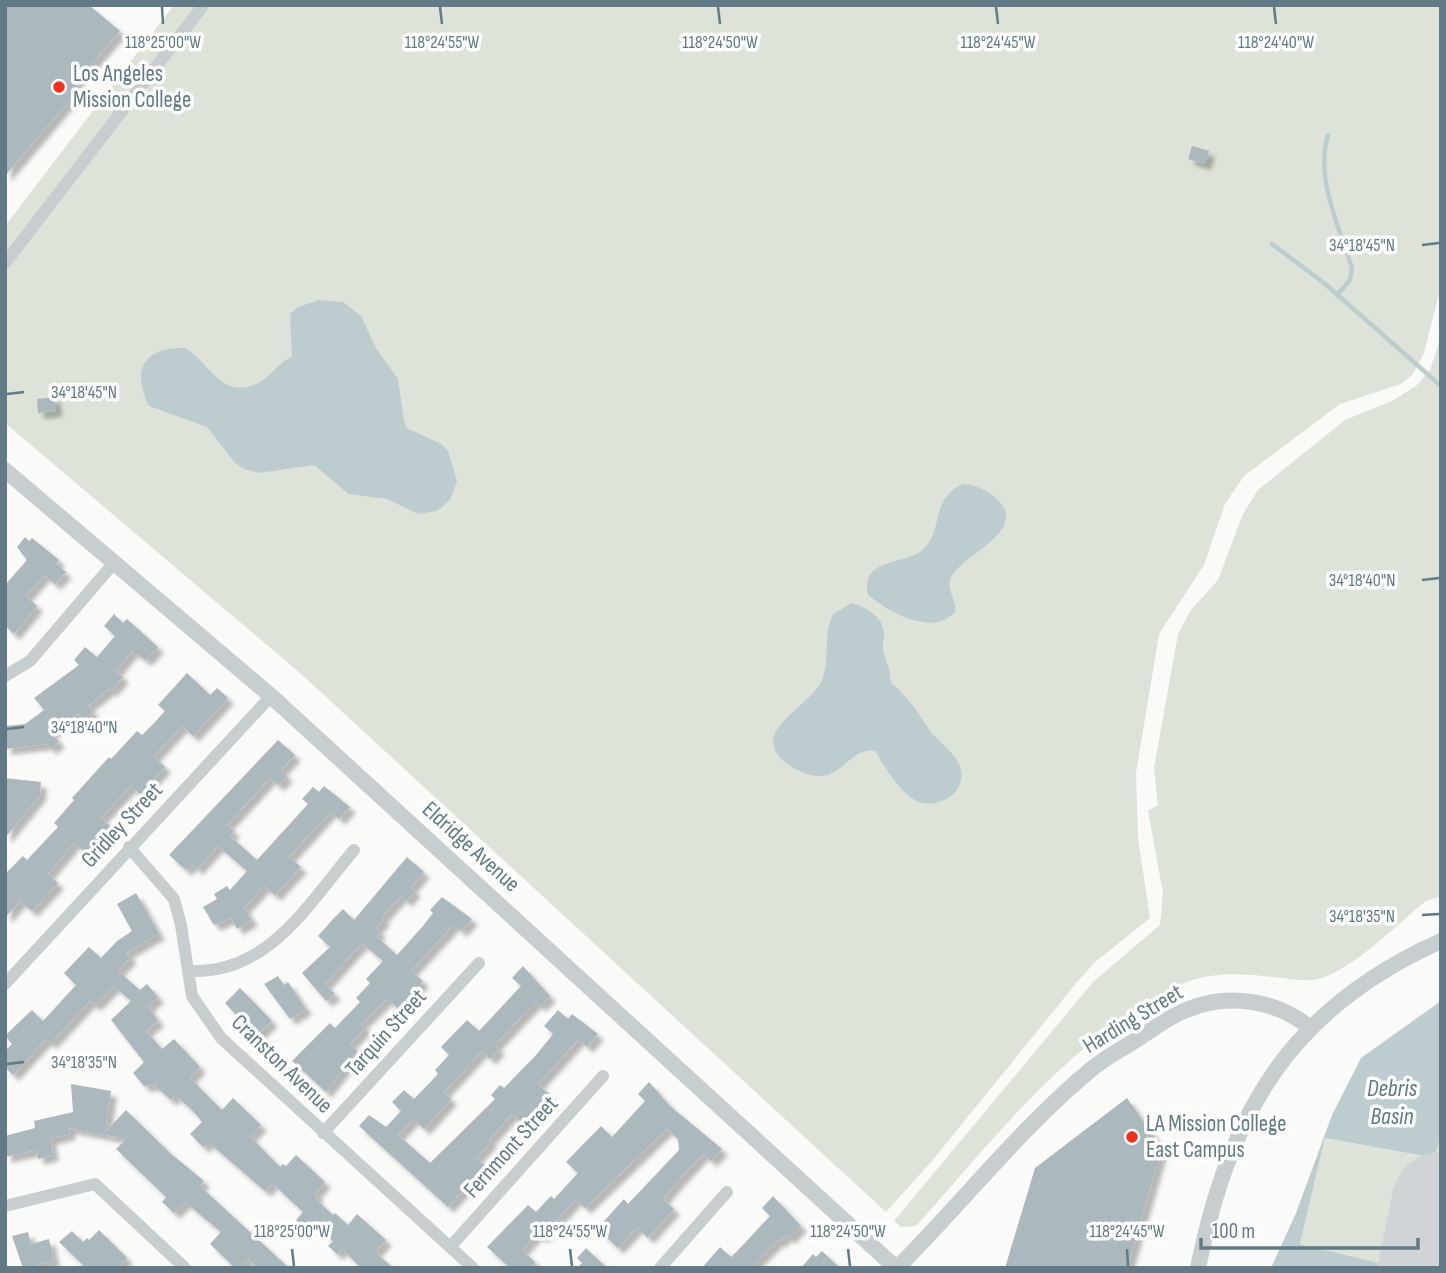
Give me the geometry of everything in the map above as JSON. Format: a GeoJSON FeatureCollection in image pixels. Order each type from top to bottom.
{"type":"FeatureCollection","features":[{"type":"Feature","properties":{"kind":"street"},"geometry":{"type":"LineString","coordinates":[[5,263],[202,7]]}},
{"type":"Feature","properties":{"kind":"street","name":"Eldridge Avenue"},"geometry":{"type":"LineString","coordinates":[[5,470],[271,696],[897,1268]]}},
{"type":"Feature","properties":{"kind":"street"},"geometry":{"type":"LineString","coordinates":[[5,676],[30,661],[113,564]]}},
{"type":"Feature","properties":{"kind":"street","name":"Gridley Street"},"geometry":{"type":"LineString","coordinates":[[5,984],[271,696]]}},
{"type":"Feature","properties":{"kind":"street","name":"Cranston Avenue"},"geometry":{"type":"LineString","coordinates":[[130,847],[173,899],[190,971],[192,996],[221,1038],[473,1268]]}},
{"type":"Feature","properties":{"kind":"street"},"geometry":{"type":"LineString","coordinates":[[190,971],[212,972],[242,963],[260,953],[282,935],[354,850]]}},
{"type":"Feature","properties":{"kind":"street"},"geometry":{"type":"LineString","coordinates":[[1198,1268],[1218,1184],[1242,1125],[1272,1074],[1308,1027],[1382,971],[1441,941]]}},
{"type":"Feature","properties":{"kind":"street","name":"Tarquin Street"},"geometry":{"type":"LineString","coordinates":[[323,1133],[479,963]]}},
{"type":"Feature","properties":{"kind":"street","name":"Harding Street"},"geometry":{"type":"LineString","coordinates":[[897,1268],[1095,1066],[1175,1015],[1205,1003],[1232,1000],[1258,1003],[1284,1011],[1308,1027]]}},
{"type":"Feature","properties":{"kind":"street","name":"Fernmont Street"},"geometry":{"type":"LineString","coordinates":[[451,1246],[603,1076]]}},
{"type":"Feature","properties":{"kind":"street"},"geometry":{"type":"LineString","coordinates":[[5,1206],[95,1184],[185,1268]]}},
{"type":"Feature","properties":{"kind":"street"},"geometry":{"type":"LineString","coordinates":[[660,1268],[727,1192]]}},
{"type":"Feature","properties":{"kind":"shaded area"},"geometry":{"type":"Polygon","coordinates":[[[174,5],[1441,5],[1441,286],[1424,353],[1413,374],[1401,384],[1340,404],[1244,476],[1225,504],[1204,565],[1159,634],[1136,773],[1138,838],[1150,918],[1095,962],[931,1162],[886,1212],[300,673],[5,423],[5,226],[174,5]]]}},
{"type":"Feature","properties":{"kind":"shaded area"},"geometry":{"type":"Polygon","coordinates":[[[1441,337],[1441,896],[1426,901],[1360,956],[1332,974],[1310,980],[1244,974],[1206,977],[1182,984],[1142,1006],[1105,1031],[1037,1092],[916,1226],[901,1227],[894,1221],[1094,981],[1160,925],[1163,893],[1148,811],[1158,805],[1154,768],[1178,634],[1191,610],[1218,580],[1243,514],[1258,490],[1345,420],[1392,401],[1416,386],[1430,370],[1441,337]]]}},
{"type":"Feature","properties":{"kind":"shaded area"},"geometry":{"type":"Polygon","coordinates":[[[1441,1133],[1441,1268],[1400,1268],[1300,1244],[1325,1138],[1435,1158],[1441,1133]]]}},
{"type":"Feature","properties":{"kind":"water"},"geometry":{"type":"Polygon","coordinates":[[[319,300],[343,302],[361,316],[376,348],[398,379],[407,428],[441,444],[448,451],[457,481],[450,500],[437,511],[418,514],[387,499],[349,494],[314,465],[259,473],[244,469],[235,463],[207,427],[149,406],[141,381],[145,363],[151,356],[160,351],[185,348],[225,383],[234,387],[245,387],[258,383],[292,357],[290,314],[298,307],[319,300]]]}},
{"type":"Feature","properties":{"kind":"water"},"geometry":{"type":"Polygon","coordinates":[[[963,484],[982,489],[998,500],[1005,512],[1005,523],[999,533],[965,562],[950,580],[955,612],[946,619],[923,622],[899,614],[868,595],[867,583],[876,569],[912,556],[928,545],[945,499],[963,484]]]}},
{"type":"Feature","properties":{"kind":"water"},"geometry":{"type":"Polygon","coordinates":[[[852,603],[868,610],[880,621],[884,632],[883,650],[891,683],[959,764],[961,779],[953,794],[946,799],[930,804],[913,799],[897,784],[876,752],[871,750],[857,755],[827,775],[819,776],[793,767],[775,750],[773,739],[778,729],[817,688],[823,677],[828,630],[833,614],[852,603]]]}},
{"type":"Feature","properties":{"kind":"water","name":"Debris Basin"},"geometry":{"type":"Polygon","coordinates":[[[1441,1001],[1441,1133],[1435,1158],[1325,1138],[1300,1244],[1400,1268],[1271,1268],[1296,1213],[1332,1115],[1361,1058],[1441,1001]]]}},
{"type":"Feature","properties":{"kind":"building"},"geometry":{"type":"Polygon","coordinates":[[[5,5],[89,5],[120,31],[75,83],[80,88],[5,176],[5,5]]]}},
{"type":"Feature","properties":{"kind":"building"},"geometry":{"type":"Polygon","coordinates":[[[1192,146],[1209,151],[1205,164],[1188,159],[1192,146]]]}},
{"type":"Feature","properties":{"kind":"building"},"geometry":{"type":"Polygon","coordinates":[[[55,397],[56,411],[38,413],[37,399],[55,397]]]}},
{"type":"Feature","properties":{"kind":"building"},"geometry":{"type":"Polygon","coordinates":[[[25,537],[29,541],[32,538],[59,560],[56,564],[66,572],[55,584],[44,575],[26,596],[37,606],[14,634],[5,626],[5,585],[27,560],[17,547],[25,537]]]}},
{"type":"Feature","properties":{"kind":"building"},"geometry":{"type":"Polygon","coordinates":[[[114,614],[123,623],[127,619],[158,647],[146,660],[132,651],[116,671],[123,677],[111,691],[109,689],[88,706],[93,712],[83,720],[78,714],[75,715],[51,732],[59,742],[50,749],[47,744],[5,749],[5,726],[25,724],[44,710],[34,698],[79,665],[74,660],[85,647],[97,657],[115,636],[104,626],[114,614]]]}},
{"type":"Feature","properties":{"kind":"building"},"geometry":{"type":"Polygon","coordinates":[[[187,673],[210,695],[217,688],[228,698],[193,736],[182,726],[154,756],[165,767],[140,794],[131,786],[101,818],[110,826],[86,853],[75,842],[48,874],[58,883],[32,911],[20,901],[5,918],[5,874],[23,856],[27,860],[58,827],[54,823],[74,800],[72,798],[109,757],[111,759],[137,731],[142,735],[165,711],[158,705],[187,673]]]}},
{"type":"Feature","properties":{"kind":"building"},"geometry":{"type":"Polygon","coordinates":[[[278,740],[295,755],[281,770],[287,776],[278,785],[270,778],[227,825],[234,831],[230,836],[257,860],[308,804],[302,799],[313,787],[319,792],[324,786],[350,807],[339,819],[331,811],[289,857],[301,867],[275,895],[264,886],[244,908],[252,920],[237,929],[231,918],[214,925],[203,907],[217,899],[214,894],[227,886],[230,890],[247,871],[218,846],[197,869],[192,864],[186,870],[169,855],[278,740]]]}},
{"type":"Feature","properties":{"kind":"building"},"geometry":{"type":"Polygon","coordinates":[[[5,778],[41,782],[40,795],[5,838],[5,778]]]}},
{"type":"Feature","properties":{"kind":"building"},"geometry":{"type":"Polygon","coordinates":[[[407,857],[424,872],[411,887],[415,891],[406,901],[401,896],[382,917],[384,920],[376,928],[380,932],[376,936],[397,955],[423,926],[433,913],[430,910],[442,897],[472,919],[461,931],[454,924],[411,971],[423,981],[398,1008],[387,999],[361,1024],[365,1028],[350,1044],[357,1051],[326,1092],[292,1061],[330,1023],[335,1028],[360,1002],[356,998],[370,983],[366,979],[383,961],[362,943],[325,984],[335,994],[326,1001],[302,973],[330,947],[318,936],[334,918],[343,909],[354,920],[407,857]]]}},
{"type":"Feature","properties":{"kind":"building"},"geometry":{"type":"Polygon","coordinates":[[[136,893],[159,934],[126,953],[131,957],[118,971],[140,990],[147,984],[158,997],[148,1006],[158,1021],[146,1031],[162,1049],[174,1039],[200,1067],[190,1078],[222,1110],[233,1098],[261,1125],[250,1136],[280,1167],[283,1164],[286,1166],[296,1155],[325,1182],[315,1193],[318,1196],[316,1199],[333,1215],[335,1213],[348,1225],[357,1214],[386,1240],[375,1252],[393,1268],[361,1268],[342,1249],[337,1254],[328,1246],[333,1241],[313,1223],[306,1230],[296,1220],[303,1212],[272,1183],[265,1191],[208,1142],[203,1147],[190,1134],[202,1122],[193,1111],[175,1095],[171,1100],[154,1085],[144,1086],[133,1073],[144,1062],[111,1020],[131,1001],[114,986],[95,1005],[90,1001],[51,1043],[46,1039],[13,1075],[5,1067],[5,1051],[12,1044],[5,1036],[32,1010],[43,1021],[76,985],[64,973],[89,947],[101,958],[117,941],[132,931],[117,904],[136,893]]]}},
{"type":"Feature","properties":{"kind":"building"},"geometry":{"type":"Polygon","coordinates":[[[523,966],[550,996],[540,1006],[536,1002],[522,1016],[495,1045],[499,1049],[490,1059],[482,1051],[444,1092],[451,1099],[424,1129],[413,1119],[398,1135],[430,1163],[495,1099],[491,1095],[500,1085],[504,1088],[537,1054],[553,1034],[544,1026],[558,1010],[568,1019],[572,1014],[598,1034],[587,1047],[579,1039],[538,1084],[549,1094],[523,1123],[512,1114],[489,1140],[491,1142],[476,1158],[485,1165],[448,1207],[359,1126],[369,1115],[386,1127],[401,1111],[392,1102],[404,1090],[414,1099],[438,1074],[435,1070],[449,1055],[441,1047],[467,1020],[479,1031],[521,986],[512,978],[523,966]]]}},
{"type":"Feature","properties":{"kind":"building"},"geometry":{"type":"Polygon","coordinates":[[[278,976],[284,985],[288,982],[306,1009],[290,1019],[264,984],[278,976]]]}},
{"type":"Feature","properties":{"kind":"building"},"geometry":{"type":"Polygon","coordinates":[[[240,988],[272,1021],[256,1036],[225,1003],[240,988]]]}},
{"type":"Feature","properties":{"kind":"building"},"geometry":{"type":"Polygon","coordinates":[[[649,1082],[670,1106],[722,1149],[711,1161],[703,1154],[676,1183],[663,1199],[674,1209],[648,1238],[637,1227],[618,1248],[597,1229],[624,1199],[628,1204],[679,1150],[678,1139],[667,1129],[585,1208],[576,1199],[542,1237],[537,1233],[522,1250],[535,1262],[530,1268],[510,1268],[487,1247],[528,1205],[536,1212],[551,1196],[554,1199],[578,1173],[566,1162],[601,1126],[612,1137],[645,1101],[638,1094],[649,1082]]]}},
{"type":"Feature","properties":{"kind":"building"},"geometry":{"type":"Polygon","coordinates":[[[71,1084],[111,1091],[105,1132],[126,1110],[170,1153],[204,1181],[200,1186],[289,1268],[258,1268],[248,1259],[239,1268],[235,1268],[210,1244],[221,1232],[185,1202],[174,1213],[162,1202],[166,1197],[116,1149],[126,1139],[69,1128],[70,1134],[50,1139],[53,1155],[38,1159],[36,1150],[5,1157],[5,1136],[35,1128],[34,1121],[73,1112],[71,1084]]]}},
{"type":"Feature","properties":{"kind":"building"},"geometry":{"type":"Polygon","coordinates":[[[1127,1098],[1162,1148],[1127,1268],[1005,1268],[1035,1168],[1127,1098]]]}},
{"type":"Feature","properties":{"kind":"building"},"geometry":{"type":"Polygon","coordinates":[[[773,1196],[801,1226],[789,1238],[786,1235],[780,1242],[778,1240],[750,1268],[702,1268],[720,1247],[731,1257],[743,1245],[770,1216],[762,1208],[773,1196]]]}},
{"type":"Feature","properties":{"kind":"building"},"geometry":{"type":"Polygon","coordinates":[[[99,1230],[127,1258],[118,1268],[86,1268],[59,1242],[72,1231],[83,1242],[99,1230]]]}},
{"type":"Feature","properties":{"kind":"building"},"geometry":{"type":"Polygon","coordinates":[[[28,1232],[31,1244],[49,1239],[54,1261],[38,1264],[39,1268],[23,1268],[12,1236],[28,1232]]]}},
{"type":"Feature","properties":{"kind":"building"},"geometry":{"type":"Polygon","coordinates":[[[586,1248],[607,1268],[577,1268],[582,1263],[577,1258],[586,1248]]]}},
{"type":"Feature","properties":{"kind":"building"},"geometry":{"type":"Polygon","coordinates":[[[822,1251],[840,1268],[801,1268],[813,1254],[816,1257],[822,1251]]]}},
{"type":"Feature","properties":{"kind":"waterway"},"geometry":{"type":"LineString","coordinates":[[1328,135],[1324,168],[1326,185],[1352,268],[1350,280],[1337,295]]}},
{"type":"Feature","properties":{"kind":"waterway"},"geometry":{"type":"LineString","coordinates":[[1272,244],[1324,283],[1441,386]]}},
{"type":"Feature","properties":{"kind":"runway"},"geometry":{"type":"LineString","coordinates":[[1427,1268],[1441,1201]]}},
{"type":"Feature","properties":{"kind":"place","name":"Los Angeles Mission College"},"geometry":{"type":"Point","coordinates":[59,87]}},
{"type":"Feature","properties":{"kind":"place","name":"LA Mission College East Campus"},"geometry":{"type":"Point","coordinates":[1132,1137]}}]}
